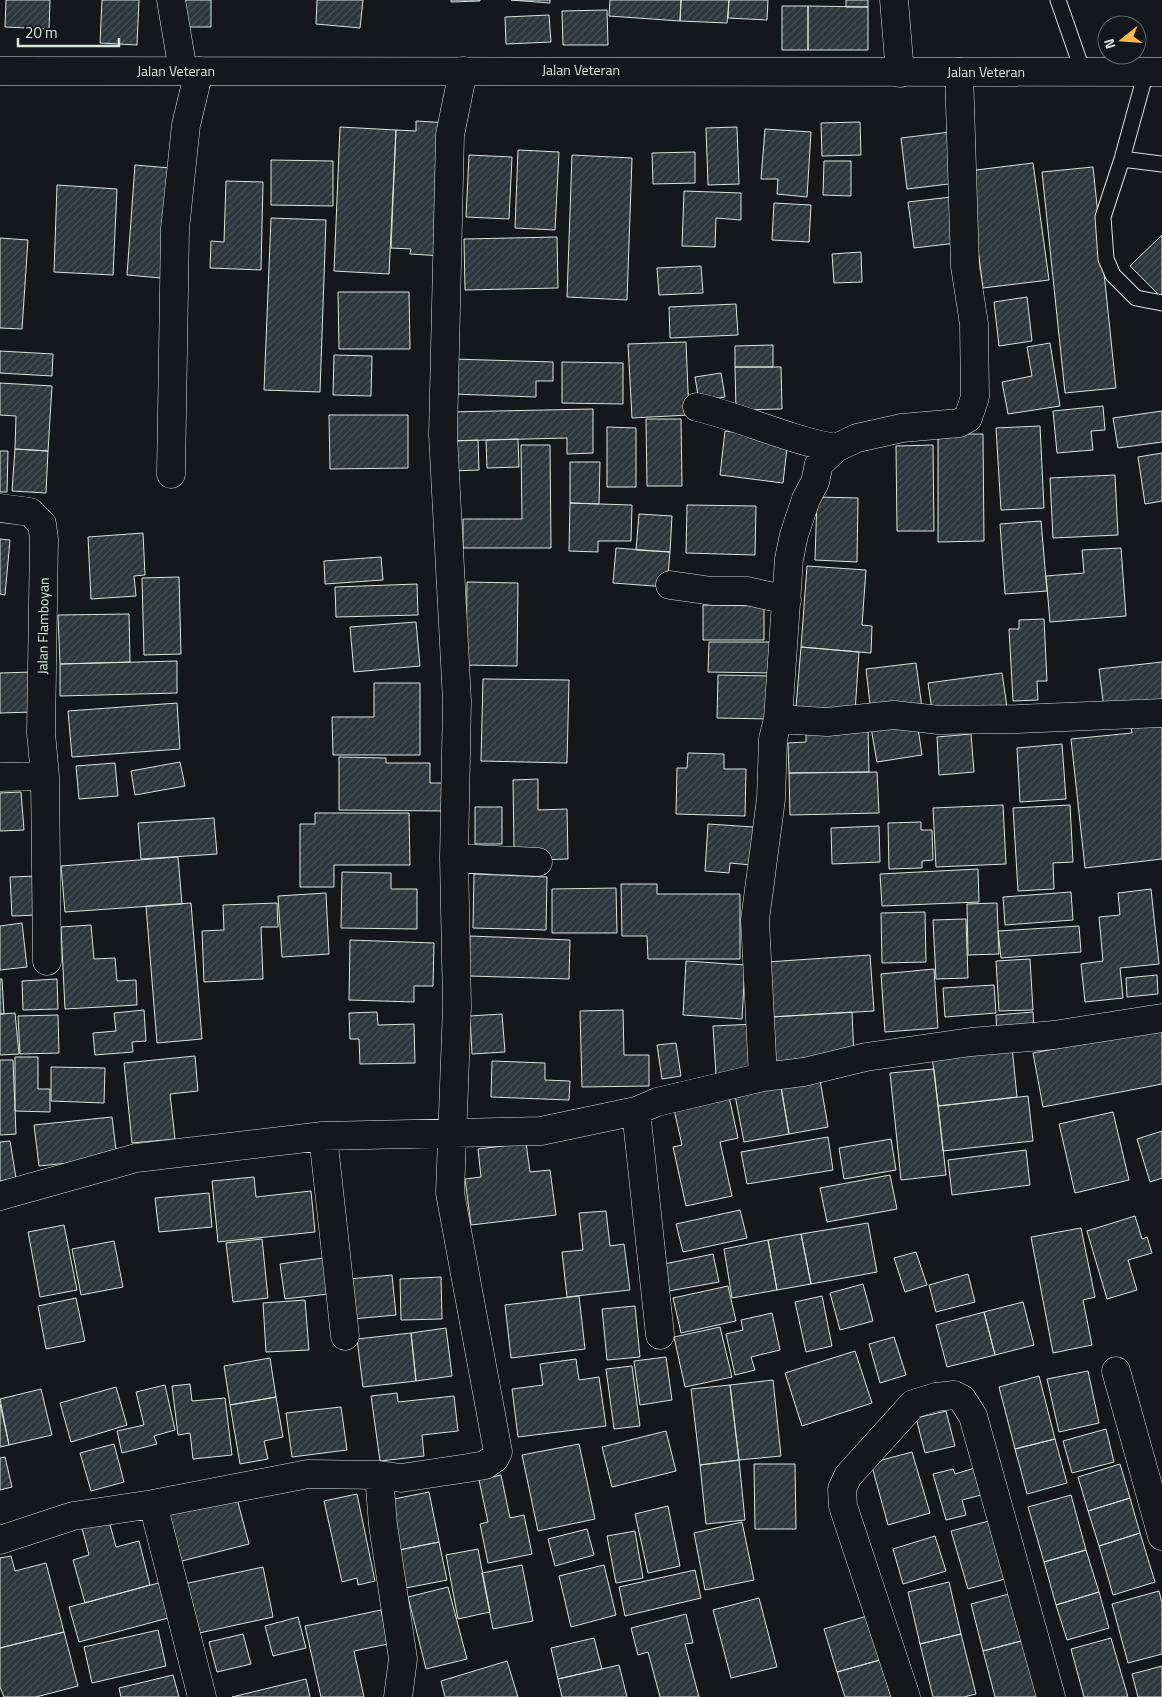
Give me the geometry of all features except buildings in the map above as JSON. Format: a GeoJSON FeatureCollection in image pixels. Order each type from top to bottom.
{"type":"FeatureCollection","features":[{"type":"Feature","properties":{"kind":"main road"},"geometry":{"type":"LineString","coordinates":[[171,474],[175,229],[191,71],[172,0]]}},
{"type":"Feature","properties":{"kind":"main road"},"geometry":{"type":"LineString","coordinates":[[894,0],[900,73]]}},
{"type":"Feature","properties":{"kind":"main road","name":"Jalan Veteran"},"geometry":{"type":"LineString","coordinates":[[0,71],[674,70],[900,73],[1154,72]]}},
{"type":"Feature","properties":{"kind":"main road"},"geometry":{"type":"LineString","coordinates":[[0,1540],[72,1516],[153,1504],[308,1474],[379,1475],[401,1478],[485,1465],[495,1458],[498,1452],[450,1193],[457,1006],[454,858],[457,701],[443,435],[450,135],[463,71]]}},
{"type":"Feature","properties":{"kind":"main road"},"geometry":{"type":"LineString","coordinates":[[762,1077],[755,920],[772,799],[773,739],[778,719],[789,559],[794,535],[806,500],[816,482],[819,464],[836,448],[857,438],[893,430],[959,423],[968,418],[975,397],[974,324],[965,266],[959,72]]}},
{"type":"Feature","properties":{"kind":"main road"},"geometry":{"type":"LineString","coordinates":[[697,407],[731,415],[811,444],[836,448]]}},
{"type":"Feature","properties":{"kind":"main road","name":"Jalan Flamboyan"},"geometry":{"type":"LineString","coordinates":[[0,508],[30,512],[42,524],[44,539],[41,733],[44,776],[47,961]]}},
{"type":"Feature","properties":{"kind":"main road"},"geometry":{"type":"LineString","coordinates":[[670,585],[712,590],[747,591],[787,600]]}},
{"type":"Feature","properties":{"kind":"main road"},"geometry":{"type":"LineString","coordinates":[[778,719],[828,722],[894,715],[938,720],[1162,713]]}},
{"type":"Feature","properties":{"kind":"main road"},"geometry":{"type":"LineString","coordinates":[[0,777],[44,776]]}},
{"type":"Feature","properties":{"kind":"main road"},"geometry":{"type":"LineString","coordinates":[[454,858],[538,862]]}},
{"type":"Feature","properties":{"kind":"main road"},"geometry":{"type":"LineString","coordinates":[[0,1196],[136,1158],[323,1136],[541,1132],[636,1111],[657,1102],[762,1077],[804,1072],[866,1057],[971,1042],[1054,1035],[1162,1018]]}},
{"type":"Feature","properties":{"kind":"main road"},"geometry":{"type":"LineString","coordinates":[[636,1111],[660,1335]]}},
{"type":"Feature","properties":{"kind":"main road"},"geometry":{"type":"LineString","coordinates":[[323,1136],[345,1336]]}},
{"type":"Feature","properties":{"kind":"main road"},"geometry":{"type":"LineString","coordinates":[[1116,1371],[1162,1536]]}},
{"type":"Feature","properties":{"kind":"main road"},"geometry":{"type":"LineString","coordinates":[[906,1697],[843,1506],[842,1488],[848,1476],[913,1404],[936,1396],[954,1395],[962,1399],[973,1416],[1050,1697]]}},
{"type":"Feature","properties":{"kind":"main road"},"geometry":{"type":"LineString","coordinates":[[379,1475],[383,1525],[403,1659],[398,1697]]}},
{"type":"Feature","properties":{"kind":"main road"},"geometry":{"type":"LineString","coordinates":[[153,1504],[202,1697]]}},
{"type":"Feature","properties":{"kind":"lane"},"geometry":{"type":"LineString","coordinates":[[1058,0],[1083,72]]}},
{"type":"Feature","properties":{"kind":"lane"},"geometry":{"type":"LineString","coordinates":[[1154,72],[1103,217],[1106,259],[1113,275],[1136,298],[1162,303]]}},
{"type":"Feature","properties":{"kind":"lane"},"geometry":{"type":"LineString","coordinates":[[1122,160],[1162,164]]}}]}
